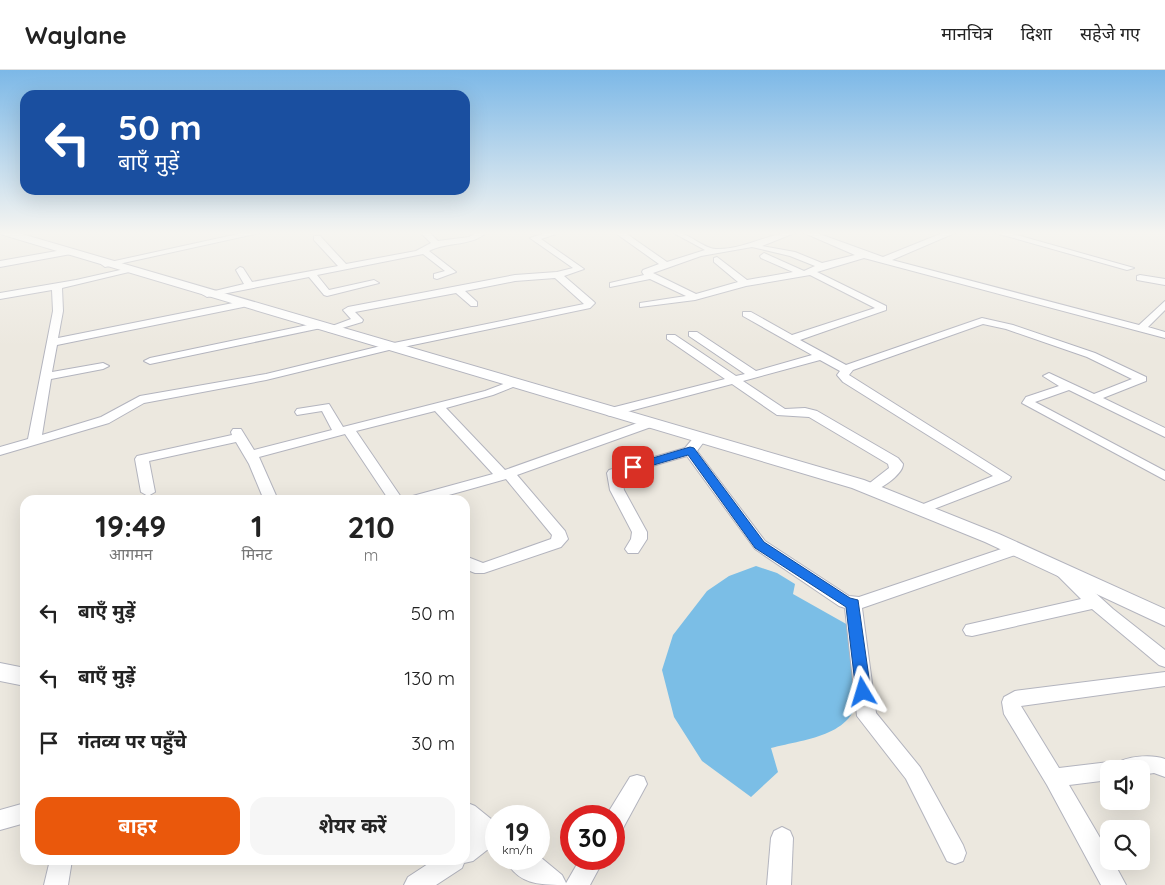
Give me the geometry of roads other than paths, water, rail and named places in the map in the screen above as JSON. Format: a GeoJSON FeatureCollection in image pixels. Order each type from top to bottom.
{"type":"FeatureCollection","features":[{"type":"Feature","properties":{"kind":"street"},"geometry":{"type":"LineString","coordinates":[[0,296],[57,286],[126,270]]}},
{"type":"Feature","properties":{"kind":"street"},"geometry":{"type":"LineString","coordinates":[[126,270],[611,412],[647,424],[695,445],[869,489],[1016,549],[1165,618]]}},
{"type":"Feature","properties":{"kind":"street"},"geometry":{"type":"LineString","coordinates":[[240,270],[250,287]]}},
{"type":"Feature","properties":{"kind":"street"},"geometry":{"type":"LineString","coordinates":[[208,294],[330,270]]}},
{"type":"Feature","properties":{"kind":"street"},"geometry":{"type":"LineString","coordinates":[[437,276],[452,272],[449,270]]}},
{"type":"Feature","properties":{"kind":"street"},"geometry":{"type":"LineString","coordinates":[[348,310],[515,278],[557,275],[576,270]]}},
{"type":"Feature","properties":{"kind":"street"},"geometry":{"type":"LineString","coordinates":[[652,270],[646,272],[695,297]]}},
{"type":"Feature","properties":{"kind":"street"},"geometry":{"type":"LineString","coordinates":[[731,270],[745,283]]}},
{"type":"Feature","properties":{"kind":"street"},"geometry":{"type":"LineString","coordinates":[[792,339],[882,308],[801,270]]}},
{"type":"Feature","properties":{"kind":"street"},"geometry":{"type":"LineString","coordinates":[[643,305],[695,297],[745,283],[808,273],[814,270]]}},
{"type":"Feature","properties":{"kind":"street"},"geometry":{"type":"LineString","coordinates":[[921,270],[1165,335]]}},
{"type":"Feature","properties":{"kind":"street"},"geometry":{"type":"LineString","coordinates":[[751,271],[762,280]]}},
{"type":"Feature","properties":{"kind":"street"},"geometry":{"type":"LineString","coordinates":[[150,362],[229,345],[257,342],[358,320],[327,293],[311,274]]}},
{"type":"Feature","properties":{"kind":"street"},"geometry":{"type":"LineString","coordinates":[[0,451],[114,417],[140,400],[266,377],[389,347],[590,304],[557,275]]}},
{"type":"Feature","properties":{"kind":"street"},"geometry":{"type":"LineString","coordinates":[[613,285],[651,276]]}},
{"type":"Feature","properties":{"kind":"street"},"geometry":{"type":"LineString","coordinates":[[1140,278],[1165,282]]}},
{"type":"Feature","properties":{"kind":"street"},"geometry":{"type":"LineString","coordinates":[[327,293],[374,283]]}},
{"type":"Feature","properties":{"kind":"street"},"geometry":{"type":"LineString","coordinates":[[34,441],[58,311],[57,286]]}},
{"type":"Feature","properties":{"kind":"street"},"geometry":{"type":"LineString","coordinates":[[458,290],[474,304]]}},
{"type":"Feature","properties":{"kind":"street"},"geometry":{"type":"LineString","coordinates":[[52,343],[243,304]]}},
{"type":"Feature","properties":{"kind":"street"},"geometry":{"type":"LineString","coordinates":[[1141,329],[1165,304]]}},
{"type":"Feature","properties":{"kind":"street"},"geometry":{"type":"LineString","coordinates":[[747,314],[846,370]]}},
{"type":"Feature","properties":{"kind":"street"},"geometry":{"type":"LineString","coordinates":[[921,510],[1004,477],[847,380],[843,375],[846,370],[982,321],[1009,327],[1091,355],[1142,379],[1093,398]]}},
{"type":"Feature","properties":{"kind":"street"},"geometry":{"type":"LineString","coordinates":[[693,334],[755,374]]}},
{"type":"Feature","properties":{"kind":"street"},"geometry":{"type":"LineString","coordinates":[[671,337],[781,412],[790,415],[803,411],[813,414],[893,461],[896,464],[896,469],[869,489]]}},
{"type":"Feature","properties":{"kind":"street"},"geometry":{"type":"LineString","coordinates":[[611,412],[820,356]]}},
{"type":"Feature","properties":{"kind":"street"},"geometry":{"type":"LineString","coordinates":[[45,377],[102,366]]}},
{"type":"Feature","properties":{"kind":"street"},"geometry":{"type":"LineString","coordinates":[[1049,376],[1165,433]]}},
{"type":"Feature","properties":{"kind":"street"},"geometry":{"type":"LineString","coordinates":[[250,455],[438,407],[489,393],[514,383]]}},
{"type":"Feature","properties":{"kind":"street"},"geometry":{"type":"LineString","coordinates":[[1069,386],[1030,400],[1028,403],[1165,476]]}},
{"type":"Feature","properties":{"kind":"street"},"geometry":{"type":"LineString","coordinates":[[301,412],[326,407],[392,495]]}},
{"type":"Feature","properties":{"kind":"street"},"geometry":{"type":"LineString","coordinates":[[438,407],[532,499],[560,534],[560,539],[556,543],[484,568],[474,568],[470,565]]}},
{"type":"Feature","properties":{"kind":"street"},"geometry":{"type":"LineString","coordinates":[[435,495],[505,474],[647,424]]}},
{"type":"Feature","properties":{"kind":"street"},"geometry":{"type":"LineString","coordinates":[[148,492],[142,459],[238,435],[250,455],[269,495]]}},
{"type":"Feature","properties":{"kind":"street"},"geometry":{"type":"LineString","coordinates":[[695,445],[760,545],[846,602],[860,603],[1016,549]]}},
{"type":"Feature","properties":{"kind":"street"},"geometry":{"type":"LineString","coordinates":[[633,549],[639,540],[639,530],[614,484],[614,473],[695,445]]}},
{"type":"Feature","properties":{"kind":"street"},"geometry":{"type":"LineString","coordinates":[[1060,570],[1094,602],[1165,660]]}},
{"type":"Feature","properties":{"kind":"street"},"geometry":{"type":"LineString","coordinates":[[972,630],[1094,602]]}},
{"type":"Feature","properties":{"kind":"street"},"geometry":{"type":"LineString","coordinates":[[853,604],[867,716],[913,773],[955,853]]}},
{"type":"Feature","properties":{"kind":"street"},"geometry":{"type":"LineString","coordinates":[[0,672],[20,676]]}},
{"type":"Feature","properties":{"kind":"street"},"geometry":{"type":"LineString","coordinates":[[1114,885],[1054,778],[1010,708],[1011,702],[1165,679]]}},
{"type":"Feature","properties":{"kind":"street"},"geometry":{"type":"LineString","coordinates":[[1150,765],[1155,764],[1165,768]]}},
{"type":"Feature","properties":{"kind":"street"},"geometry":{"type":"LineString","coordinates":[[1054,778],[1100,772]]}},
{"type":"Feature","properties":{"kind":"street"},"geometry":{"type":"LineString","coordinates":[[625,805],[637,784]]}},
{"type":"Feature","properties":{"kind":"street"},"geometry":{"type":"LineString","coordinates":[[0,820],[20,814]]}},
{"type":"Feature","properties":{"kind":"street"},"geometry":{"type":"LineString","coordinates":[[470,819],[485,831]]}},
{"type":"Feature","properties":{"kind":"street"},"geometry":{"type":"LineString","coordinates":[[779,885],[782,838]]}},
{"type":"Feature","properties":{"kind":"street"},"geometry":{"type":"LineString","coordinates":[[470,850],[485,842]]}},
{"type":"Feature","properties":{"kind":"street"},"geometry":{"type":"LineString","coordinates":[[56,885],[60,865]]}},
{"type":"Feature","properties":{"kind":"street"},"geometry":{"type":"LineString","coordinates":[[416,885],[446,865]]}},
{"type":"Feature","properties":{"kind":"street"},"geometry":{"type":"LineString","coordinates":[[533,870],[552,885]]}},
{"type":"Feature","properties":{"kind":"street"},"geometry":{"type":"LineString","coordinates":[[577,885],[586,870]]}},
{"type":"Feature","properties":{"kind":"water"},"geometry":{"type":"Polygon","coordinates":[[[756,566],[777,573],[795,584],[793,594],[848,625],[858,671],[859,686],[857,703],[851,715],[841,725],[815,737],[771,748],[778,772],[751,797],[702,761],[674,717],[662,670],[673,635],[707,591],[729,576],[756,566]]]}}]}
